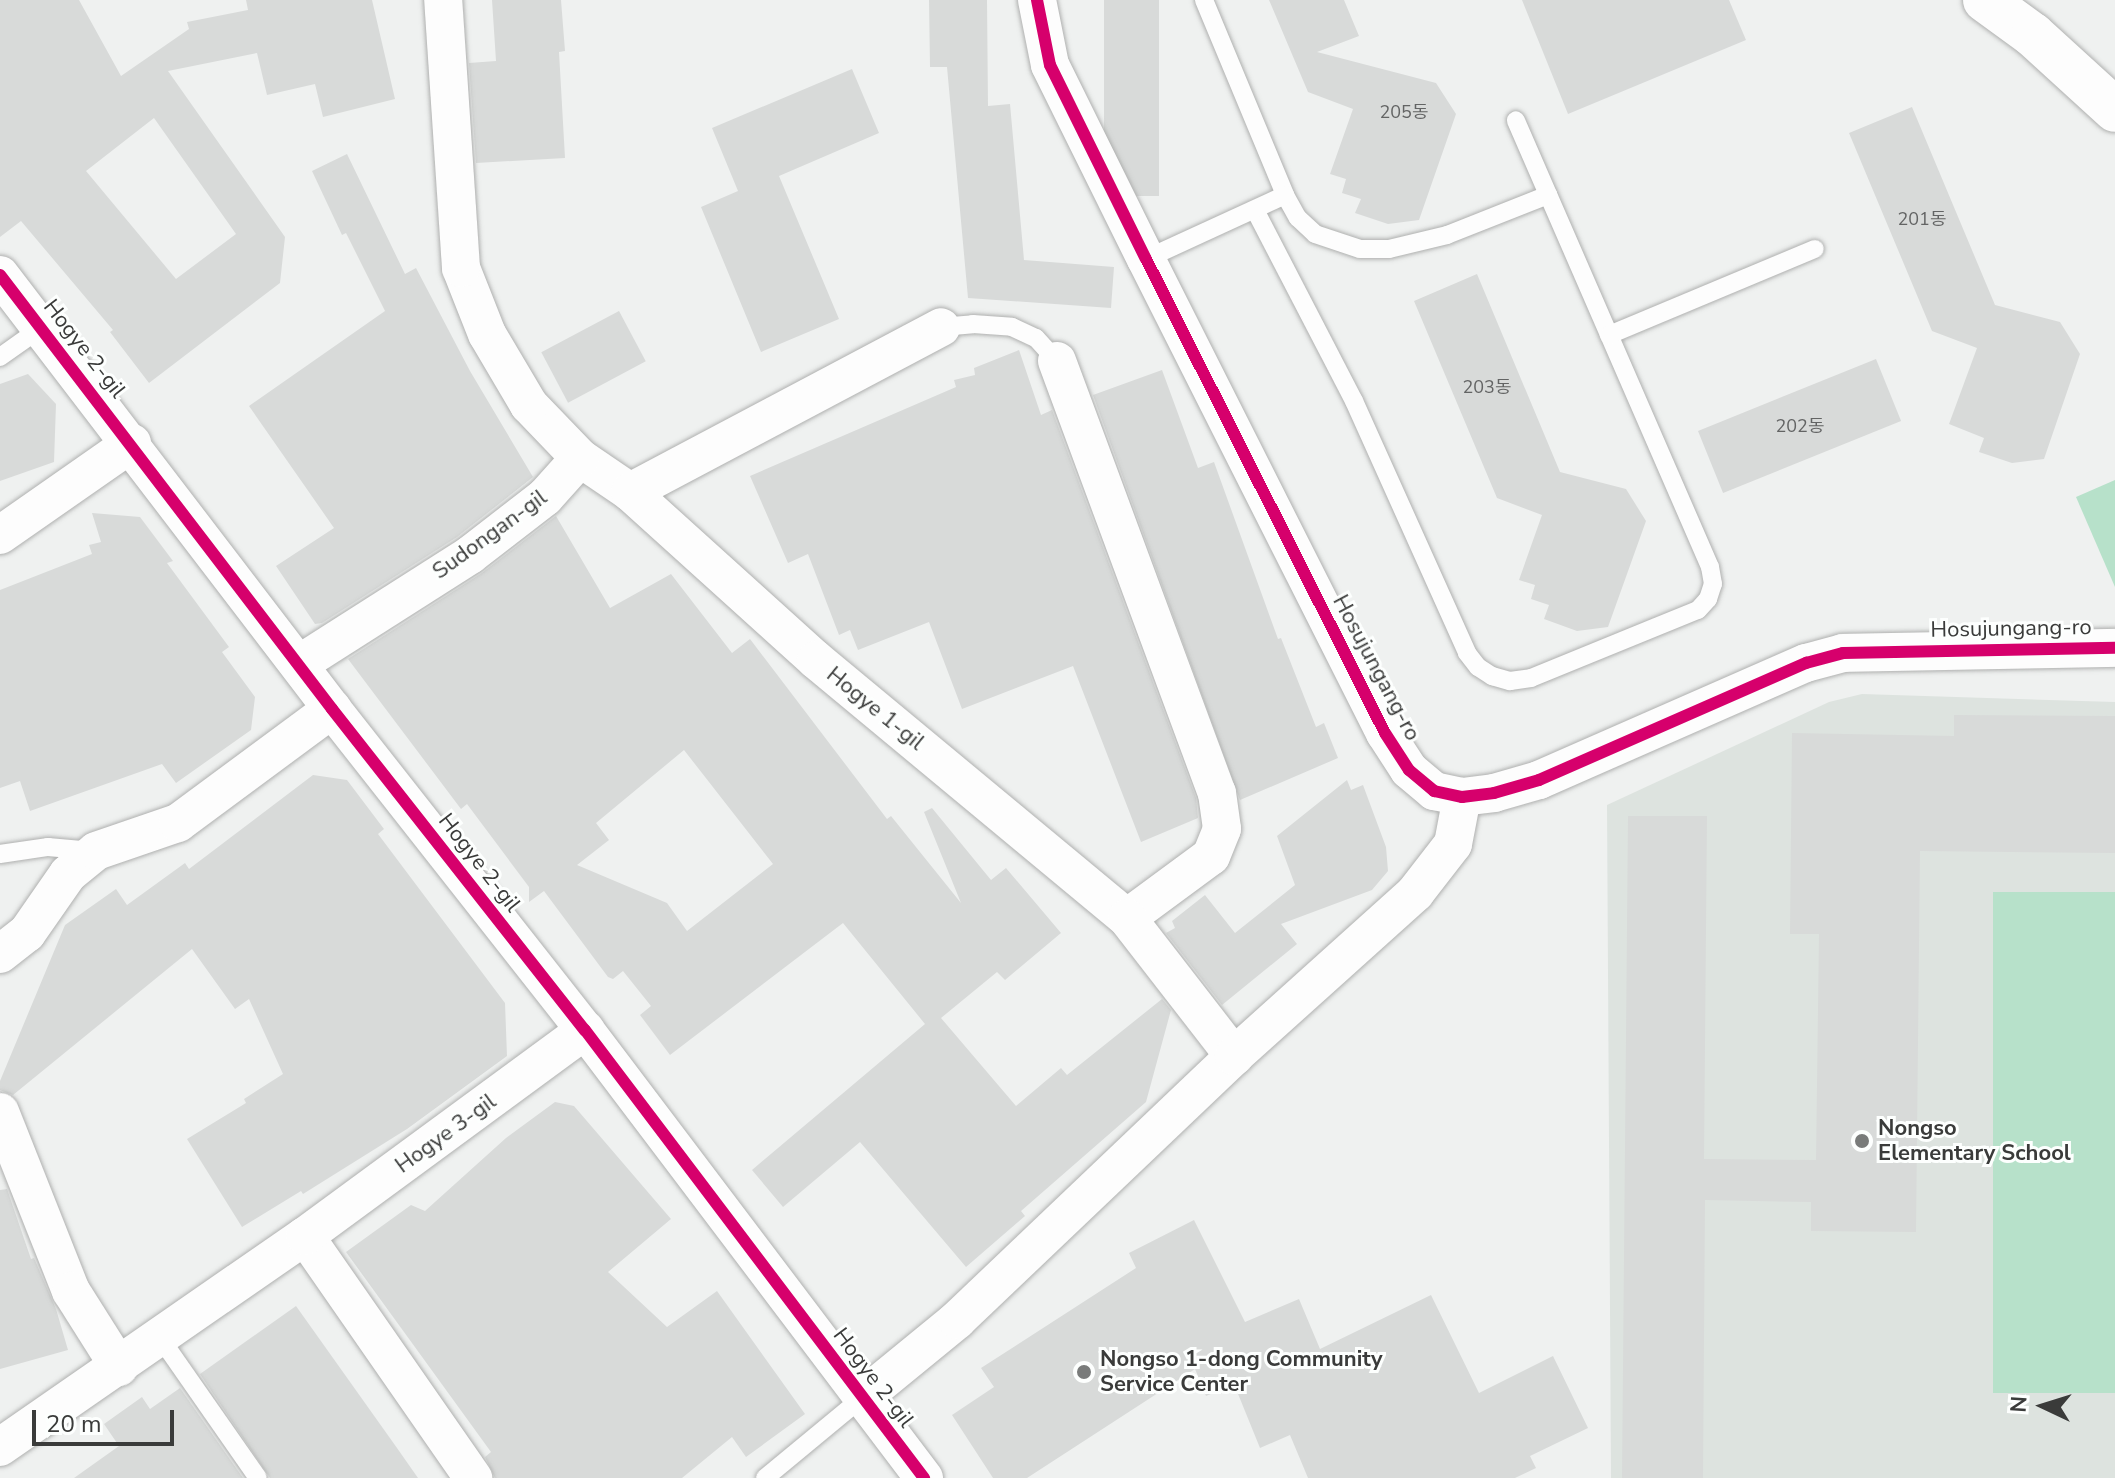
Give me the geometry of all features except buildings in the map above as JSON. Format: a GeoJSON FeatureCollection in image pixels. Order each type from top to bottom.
{"type":"FeatureCollection","features":[{"type":"Feature","properties":{"kind":"street"},"geometry":{"type":"LineString","coordinates":[[443,0],[461,268],[487,334],[529,405],[580,458]]}},
{"type":"Feature","properties":{"kind":"street","name":"Hosujungang-ro"},"geometry":{"type":"LineString","coordinates":[[1037,0],[1050,65],[1146,259],[1385,733],[1409,770],[1434,791],[1462,797],[1494,793],[1539,780],[1806,663],[1843,653],[2115,648]]}},
{"type":"Feature","properties":{"kind":"street"},"geometry":{"type":"LineString","coordinates":[[1985,0],[2033,35],[2115,110]]}},
{"type":"Feature","properties":{"kind":"street","name":"Hogye 2-gil"},"geometry":{"type":"LineString","coordinates":[[0,275],[132,443],[332,709],[585,1030],[924,1478]]}},
{"type":"Feature","properties":{"kind":"street"},"geometry":{"type":"LineString","coordinates":[[630,492],[941,327]]}},
{"type":"Feature","properties":{"kind":"street"},"geometry":{"type":"LineString","coordinates":[[1057,361],[1219,805],[1222,829],[1211,856],[1127,918]]}},
{"type":"Feature","properties":{"kind":"street"},"geometry":{"type":"LineString","coordinates":[[0,535],[132,443]]}},
{"type":"Feature","properties":{"kind":"street","name":"Hogye 1-gil"},"geometry":{"type":"LineString","coordinates":[[580,458],[630,492],[816,660],[1127,918],[1234,1056]]}},
{"type":"Feature","properties":{"kind":"street","name":"Sudongan-gil"},"geometry":{"type":"LineString","coordinates":[[299,664],[470,555],[545,497],[580,458]]}},
{"type":"Feature","properties":{"kind":"street"},"geometry":{"type":"LineString","coordinates":[[0,954],[27,933],[68,874],[96,851],[178,823],[332,709]]}},
{"type":"Feature","properties":{"kind":"street"},"geometry":{"type":"LineString","coordinates":[[863,1397],[957,1320],[1234,1056],[1415,893],[1453,844],[1462,797]]}},
{"type":"Feature","properties":{"kind":"street","name":"Hogye 3-gil"},"geometry":{"type":"LineString","coordinates":[[0,1447],[161,1339],[585,1030]]}},
{"type":"Feature","properties":{"kind":"street"},"geometry":{"type":"LineString","coordinates":[[0,1112],[71,1291],[119,1367]]}},
{"type":"Feature","properties":{"kind":"street"},"geometry":{"type":"LineString","coordinates":[[305,1236],[473,1478]]}},
{"type":"Feature","properties":{"kind":"lane"},"geometry":{"type":"LineString","coordinates":[[1204,0],[1285,195],[1298,218],[1315,234],[1360,249],[1389,249],[1447,235],[1548,195]]}},
{"type":"Feature","properties":{"kind":"lane"},"geometry":{"type":"LineString","coordinates":[[1255,210],[1354,401],[1467,653],[1478,667],[1492,676],[1510,681],[1531,678],[1698,610],[1708,599],[1713,584],[1710,567],[1516,120]]}},
{"type":"Feature","properties":{"kind":"lane"},"geometry":{"type":"LineString","coordinates":[[1146,259],[1285,195]]}},
{"type":"Feature","properties":{"kind":"lane"},"geometry":{"type":"LineString","coordinates":[[1609,335],[1815,249]]}},
{"type":"Feature","properties":{"kind":"lane"},"geometry":{"type":"LineString","coordinates":[[941,327],[973,324],[1012,327],[1036,338],[1057,361]]}},
{"type":"Feature","properties":{"kind":"lane"},"geometry":{"type":"LineString","coordinates":[[0,357],[41,328]]}},
{"type":"Feature","properties":{"kind":"lane"},"geometry":{"type":"LineString","coordinates":[[0,854],[48,847],[96,851]]}},
{"type":"Feature","properties":{"kind":"lane"},"geometry":{"type":"LineString","coordinates":[[161,1339],[258,1478]]}},
{"type":"Feature","properties":{"kind":"lane"},"geometry":{"type":"LineString","coordinates":[[765,1478],[863,1397]]}},
{"type":"Feature","properties":{"kind":"shaded area","name":"Nongso Elementary School"},"geometry":{"type":"Polygon","coordinates":[[[1862,694],[2115,702],[2115,1478],[1611,1478],[1607,805],[1829,702],[1862,694]]]}},
{"type":"Feature","properties":{"kind":"green space"},"geometry":{"type":"Polygon","coordinates":[[[2115,480],[2115,587],[2076,497],[2115,480]]]}},
{"type":"Feature","properties":{"kind":"green space"},"geometry":{"type":"Polygon","coordinates":[[[1993,892],[2115,892],[2115,1393],[1993,1393],[1993,892]]]}},
{"type":"Feature","properties":{"kind":"cycle path"},"geometry":{"type":"LineString","coordinates":[[1037,0],[1050,65],[1146,259],[1385,733],[1409,770],[1434,791],[1462,797],[1494,793],[1539,780],[1806,663],[1843,653],[2115,648]]}},
{"type":"Feature","properties":{"kind":"cycle path"},"geometry":{"type":"LineString","coordinates":[[0,275],[332,709],[585,1030],[924,1478]]}},
{"type":"Feature","properties":{"kind":"place","name":"Nongso Elementary School"},"geometry":{"type":"Point","coordinates":[1862,1141]}},
{"type":"Feature","properties":{"kind":"place","name":"Nongso 1-dong Community Service Center"},"geometry":{"type":"Point","coordinates":[1084,1372]}}]}
